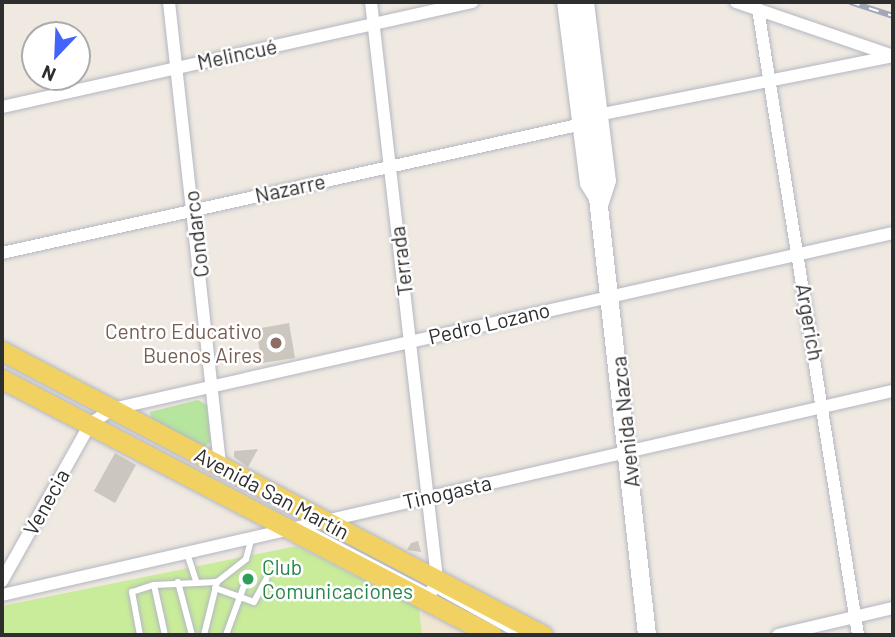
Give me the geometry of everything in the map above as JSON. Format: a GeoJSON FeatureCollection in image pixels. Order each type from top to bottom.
{"type":"FeatureCollection","features":[{"type":"Feature","properties":{"kind":"main road","name":"Avenida Nazca"},"geometry":{"type":"LineString","coordinates":[[576,2],[647,635]]}},
{"type":"Feature","properties":{"kind":"main road","name":"Avenida San Martín"},"geometry":{"type":"LineString","coordinates":[[2,351],[101,417],[432,591],[542,635]]}},
{"type":"Feature","properties":{"kind":"main road","name":"Avenida San Martín"},"geometry":{"type":"LineString","coordinates":[[2,379],[220,467],[304,523],[432,591],[492,635]]}},
{"type":"Feature","properties":{"kind":"street","name":"Condarco"},"geometry":{"type":"LineString","coordinates":[[169,2],[220,467]]}},
{"type":"Feature","properties":{"kind":"street","name":"Terrada"},"geometry":{"type":"LineString","coordinates":[[371,2],[428,497],[432,591]]}},
{"type":"Feature","properties":{"kind":"street","name":"Melincué"},"geometry":{"type":"LineString","coordinates":[[2,107],[472,2]]}},
{"type":"Feature","properties":{"kind":"street","name":"Avenida Nazca"},"geometry":{"type":"LineString","coordinates":[[562,2],[586,184],[601,209]]}},
{"type":"Feature","properties":{"kind":"street","name":"Avenida Nazca"},"geometry":{"type":"LineString","coordinates":[[588,2],[610,181],[601,209]]}},
{"type":"Feature","properties":{"kind":"street"},"geometry":{"type":"LineString","coordinates":[[736,2],[893,56]]}},
{"type":"Feature","properties":{"kind":"street","name":"Argerich"},"geometry":{"type":"LineString","coordinates":[[758,9],[825,406],[858,635]]}},
{"type":"Feature","properties":{"kind":"street"},"geometry":{"type":"LineString","coordinates":[[603,114],[893,56]]}},
{"type":"Feature","properties":{"kind":"street","name":"Nazarre"},"geometry":{"type":"LineString","coordinates":[[2,253],[578,125]]}},
{"type":"Feature","properties":{"kind":"street","name":"Pedro Lozano"},"geometry":{"type":"LineString","coordinates":[[101,417],[213,387],[411,341],[893,233]]}},
{"type":"Feature","properties":{"kind":"street","name":"Tinogasta"},"geometry":{"type":"LineString","coordinates":[[2,595],[252,534],[428,497],[893,390]]}},
{"type":"Feature","properties":{"kind":"street","name":"Venecia"},"geometry":{"type":"LineString","coordinates":[[2,581],[101,417]]}},
{"type":"Feature","properties":{"kind":"street"},"geometry":{"type":"LineString","coordinates":[[778,635],[893,608]]}},
{"type":"Feature","properties":{"kind":"lane"},"geometry":{"type":"LineString","coordinates":[[2,361],[101,417],[304,523]]}},
{"type":"Feature","properties":{"kind":"lane"},"geometry":{"type":"LineString","coordinates":[[2,370],[101,417]]}},
{"type":"Feature","properties":{"kind":"lane"},"geometry":{"type":"LineString","coordinates":[[204,635],[216,585],[246,559],[252,534]]}},
{"type":"Feature","properties":{"kind":"lane"},"geometry":{"type":"LineString","coordinates":[[186,550],[197,581]]}},
{"type":"Feature","properties":{"kind":"lane"},"geometry":{"type":"LineString","coordinates":[[226,635],[248,575]]}},
{"type":"Feature","properties":{"kind":"lane"},"geometry":{"type":"LineString","coordinates":[[140,635],[132,592],[154,585],[197,581],[216,585],[238,598],[256,601],[266,579]]}},
{"type":"Feature","properties":{"kind":"lane"},"geometry":{"type":"LineString","coordinates":[[178,582],[192,635]]}},
{"type":"Feature","properties":{"kind":"lane"},"geometry":{"type":"LineString","coordinates":[[154,585],[164,635]]}},
{"type":"Feature","properties":{"kind":"lane"},"geometry":{"type":"LineString","coordinates":[[432,591],[506,635]]}},
{"type":"Feature","properties":{"kind":"lane"},"geometry":{"type":"LineString","coordinates":[[432,591],[518,635]]}},
{"type":"Feature","properties":{"kind":"shaded area"},"geometry":{"type":"Polygon","coordinates":[[[419,608],[470,635],[422,635],[419,608]]]}},
{"type":"Feature","properties":{"kind":"green space"},"geometry":{"type":"Polygon","coordinates":[[[198,400],[207,405],[211,442],[203,447],[151,418],[150,412],[198,400]]]}},
{"type":"Feature","properties":{"kind":"green space","name":"Club Comunicaciones"},"geometry":{"type":"Polygon","coordinates":[[[297,546],[419,608],[422,635],[2,635],[2,606],[297,546]]]}},
{"type":"Feature","properties":{"kind":"building","name":"Centro Educativo Buenos Aires"},"geometry":{"type":"Polygon","coordinates":[[[289,323],[295,358],[262,363],[256,329],[289,323]]]}},
{"type":"Feature","properties":{"kind":"building"},"geometry":{"type":"Polygon","coordinates":[[[258,449],[248,467],[234,457],[234,451],[258,449]]]}},
{"type":"Feature","properties":{"kind":"building"},"geometry":{"type":"Polygon","coordinates":[[[115,453],[136,465],[115,503],[94,491],[115,453]]]}},
{"type":"Feature","properties":{"kind":"building"},"geometry":{"type":"Polygon","coordinates":[[[418,541],[421,552],[407,550],[411,543],[418,541]]]}},
{"type":"Feature","properties":{"kind":"railway"},"geometry":{"type":"LineString","coordinates":[[850,2],[893,16]]}},
{"type":"Feature","properties":{"kind":"place","name":"Centro Educativo Buenos Aires"},"geometry":{"type":"Point","coordinates":[276,343]}},
{"type":"Feature","properties":{"kind":"place","name":"Club Comunicaciones"},"geometry":{"type":"Point","coordinates":[248,579]}}]}
